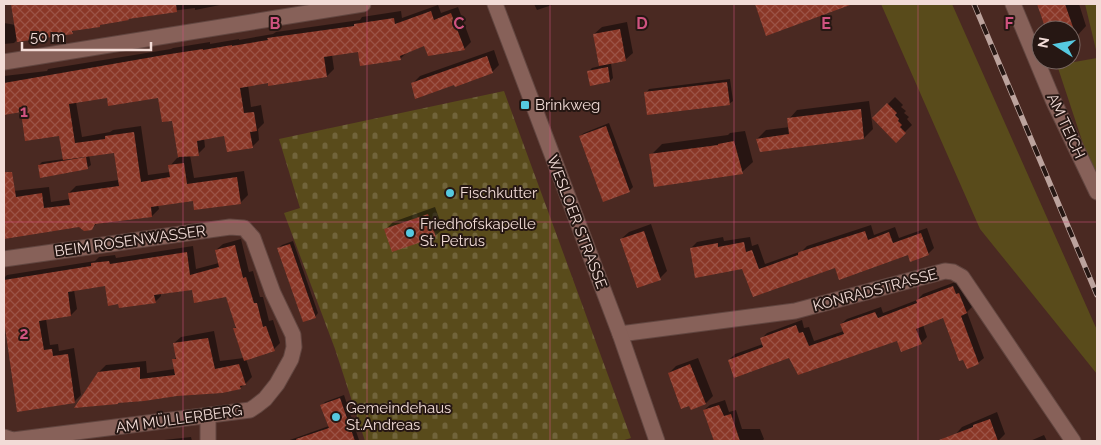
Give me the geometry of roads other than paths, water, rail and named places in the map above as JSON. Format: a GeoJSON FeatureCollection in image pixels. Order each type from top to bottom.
{"type":"FeatureCollection","features":[{"type":"Feature","properties":{"kind":"street"},"geometry":{"type":"LineString","coordinates":[[4,62],[363,4]]}},
{"type":"Feature","properties":{"kind":"street","name":"WESLOER STRASSE"},"geometry":{"type":"LineString","coordinates":[[495,4],[620,334],[657,441]]}},
{"type":"Feature","properties":{"kind":"street","name":"AM TEICH"},"geometry":{"type":"LineString","coordinates":[[1013,4],[1053,100],[1097,192]]}},
{"type":"Feature","properties":{"kind":"street","name":"BEIM ROSENWASSER"},"geometry":{"type":"LineString","coordinates":[[4,259],[230,227],[244,228],[253,238]]}},
{"type":"Feature","properties":{"kind":"street","name":"AM MÜLLERBERG"},"geometry":{"type":"LineString","coordinates":[[4,437],[13,440],[250,410],[265,399],[277,384],[291,359],[294,347],[292,335],[273,293],[253,238]]}},
{"type":"Feature","properties":{"kind":"street","name":"KONRADSTRASSE"},"geometry":{"type":"LineString","coordinates":[[620,334],[795,311],[945,271],[952,272],[962,276],[1073,441]]}},
{"type":"Feature","properties":{"kind":"street"},"geometry":{"type":"LineString","coordinates":[[208,416],[208,441]]}},
{"type":"Feature","properties":{"kind":"railway"},"geometry":{"type":"LineString","coordinates":[[974,4],[1097,295]]}},
{"type":"Feature","properties":{"kind":"place","name":"Brinkweg"},"geometry":{"type":"Point","coordinates":[525,105]}},
{"type":"Feature","properties":{"kind":"place","name":"Fischkutter"},"geometry":{"type":"Point","coordinates":[450,193]}},
{"type":"Feature","properties":{"kind":"place","name":"Friedhofskapelle St. Petrus"},"geometry":{"type":"Point","coordinates":[410,233]}},
{"type":"Feature","properties":{"kind":"place","name":"Gemeindehaus St.Andreas"},"geometry":{"type":"Point","coordinates":[336,417]}}]}
